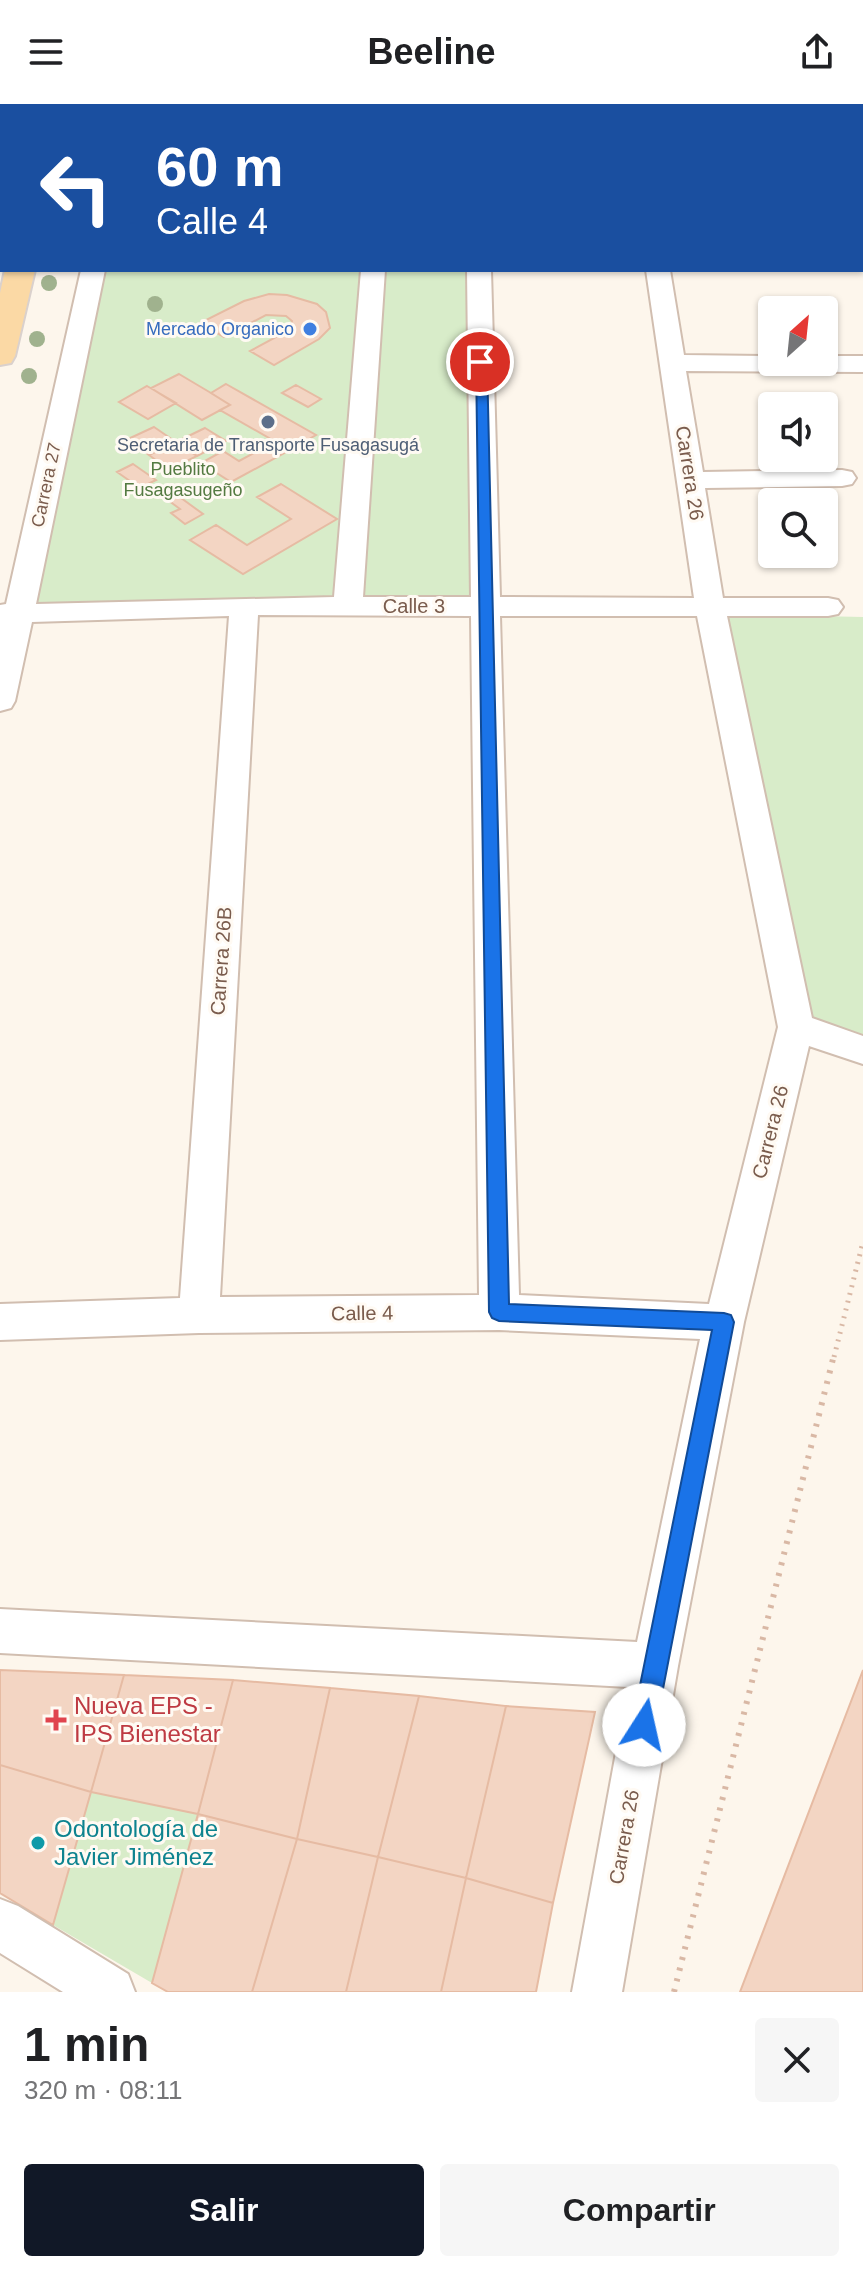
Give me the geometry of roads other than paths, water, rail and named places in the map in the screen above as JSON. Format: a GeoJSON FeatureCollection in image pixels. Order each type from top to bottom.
{"type":"FeatureCollection","features":[{"type":"Feature","properties":{"kind":"main road"},"geometry":{"type":"LineString","coordinates":[[0,356],[20,272]]}},
{"type":"Feature","properties":{"kind":"street","name":"Carrera 27"},"geometry":{"type":"LineString","coordinates":[[0,701],[9,613],[93,272]]}},
{"type":"Feature","properties":{"kind":"street"},"geometry":{"type":"LineString","coordinates":[[348,606],[373,272]]}},
{"type":"Feature","properties":{"kind":"street"},"geometry":{"type":"LineString","coordinates":[[479,272],[499,1312]]}},
{"type":"Feature","properties":{"kind":"street","name":"Carrera 26"},"geometry":{"type":"LineString","coordinates":[[597,1992],[655,1666],[724,1322],[796,1027],[710,606],[658,272]]}},
{"type":"Feature","properties":{"kind":"street"},"geometry":{"type":"LineString","coordinates":[[673,363],[863,364]]}},
{"type":"Feature","properties":{"kind":"street"},"geometry":{"type":"LineString","coordinates":[[691,480],[842,478]]}},
{"type":"Feature","properties":{"kind":"street","name":"Calle 3"},"geometry":{"type":"LineString","coordinates":[[9,613],[244,606],[828,607]]}},
{"type":"Feature","properties":{"kind":"street","name":"Carrera 26B"},"geometry":{"type":"LineString","coordinates":[[199,1315],[244,606]]}},
{"type":"Feature","properties":{"kind":"street"},"geometry":{"type":"LineString","coordinates":[[796,1027],[863,1050]]}},
{"type":"Feature","properties":{"kind":"street","name":"Calle 4"},"geometry":{"type":"LineString","coordinates":[[0,1322],[199,1315],[499,1312],[724,1322]]}},
{"type":"Feature","properties":{"kind":"street"},"geometry":{"type":"LineString","coordinates":[[0,1631],[655,1666]]}},
{"type":"Feature","properties":{"kind":"street"},"geometry":{"type":"LineString","coordinates":[[0,1924],[110,1992]]}},
{"type":"Feature","properties":{"kind":"place","name":"Mercado Organico"},"geometry":{"type":"Point","coordinates":[310,329]}},
{"type":"Feature","properties":{"kind":"place","name":"Secretaria de Transporte Fusagasugá"},"geometry":{"type":"Point","coordinates":[268,422]}},
{"type":"Feature","properties":{"kind":"place","name":"Nueva EPS - IPS Bienestar"},"geometry":{"type":"Point","coordinates":[56,1720]}},
{"type":"Feature","properties":{"kind":"place","name":"Odontología de Javier Jiménez"},"geometry":{"type":"Point","coordinates":[38,1843]}},
{"type":"Feature","properties":{"kind":"park label","name":"Pueblito Fusagasugeño"},"geometry":{"type":"Point","coordinates":[183,479]}}]}
